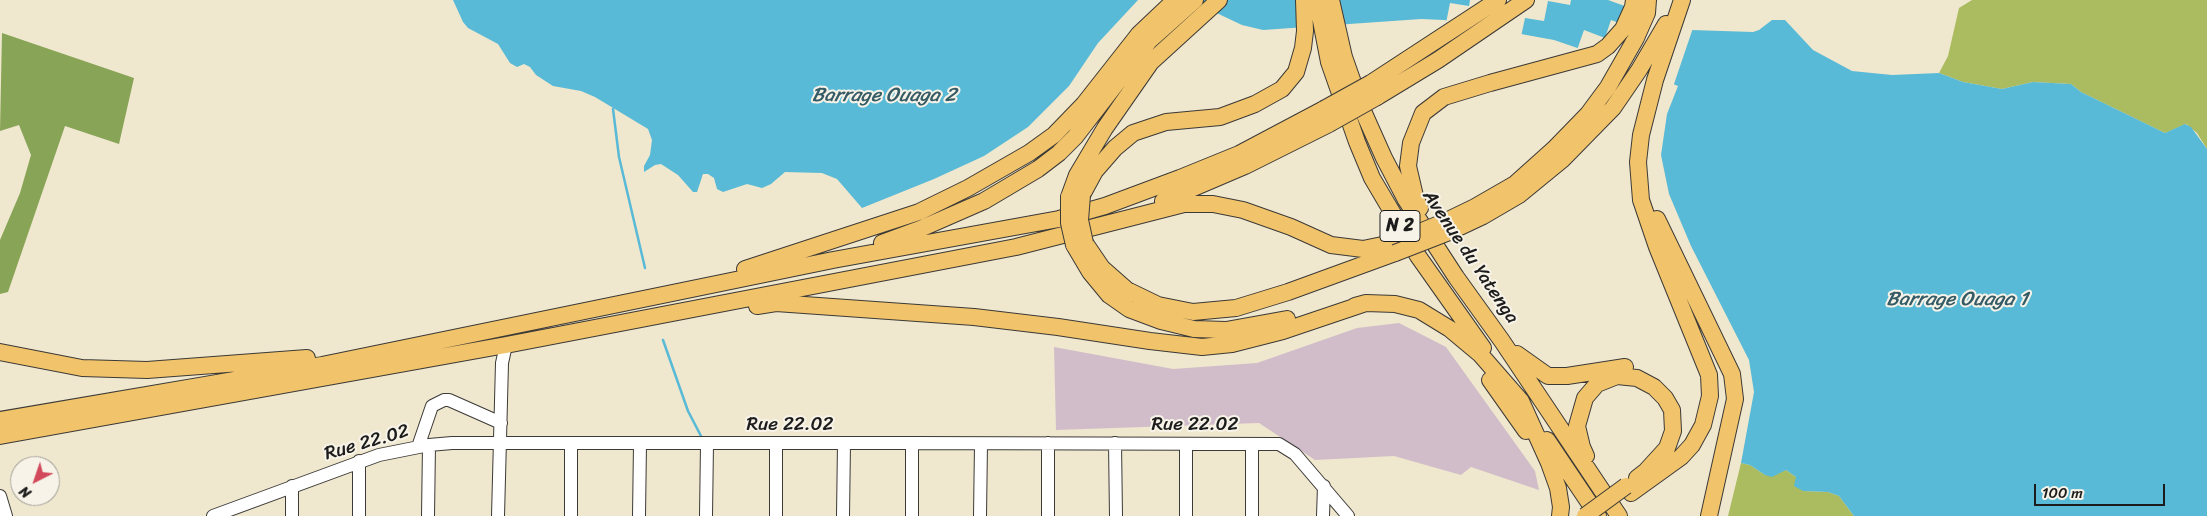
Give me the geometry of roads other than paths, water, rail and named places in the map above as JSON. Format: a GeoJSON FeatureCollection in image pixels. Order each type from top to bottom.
{"type":"FeatureCollection","features":[{"type":"Feature","properties":{"kind":"main road"},"geometry":{"type":"LineString","coordinates":[[590,311],[651,290],[745,269],[918,212],[968,188],[1029,153],[1054,135],[1084,104],[1139,34],[1175,0]]}},
{"type":"Feature","properties":{"kind":"main road"},"geometry":{"type":"LineString","coordinates":[[1076,196],[1115,148],[1133,134],[1166,122],[1220,117],[1255,104],[1282,89],[1296,72],[1303,48],[1305,31],[1304,0]]}},
{"type":"Feature","properties":{"kind":"main road","name":"Avenue du Yatenga"},"geometry":{"type":"LineString","coordinates":[[1317,0],[1373,134],[1406,200],[1619,516]]}},
{"type":"Feature","properties":{"kind":"main road","name":"Avenue du Yatenga"},"geometry":{"type":"LineString","coordinates":[[1331,0],[1330,62],[1344,106],[1372,178],[1418,256],[1600,516]]}},
{"type":"Feature","properties":{"kind":"main road"},"geometry":{"type":"LineString","coordinates":[[1374,90],[1457,27],[1498,0]]}},
{"type":"Feature","properties":{"kind":"main road"},"geometry":{"type":"LineString","coordinates":[[1112,222],[1245,166],[1374,90],[1438,60],[1526,0]]}},
{"type":"Feature","properties":{"kind":"main road"},"geometry":{"type":"LineString","coordinates":[[1585,516],[1658,475],[1681,457],[1692,445],[1703,425],[1710,396],[1709,374],[1657,247],[1641,200],[1638,162],[1641,135],[1655,77],[1671,22],[1681,0]]}},
{"type":"Feature","properties":{"kind":"main road"},"geometry":{"type":"LineString","coordinates":[[833,260],[936,222],[984,201],[1038,169],[1059,153],[1075,137],[1149,41],[1203,3]]}},
{"type":"Feature","properties":{"kind":"main road"},"geometry":{"type":"LineString","coordinates":[[1203,3],[1151,62],[1105,128],[1077,175],[1076,196],[1080,220],[1079,244],[1090,272],[1104,289],[1129,309],[1161,321],[1194,330],[1226,330],[1366,304],[1395,304],[1419,310],[1450,329],[1480,354],[1521,401],[1549,463],[1558,488],[1561,507],[1560,516]]}},
{"type":"Feature","properties":{"kind":"main road"},"geometry":{"type":"LineString","coordinates":[[1447,227],[1475,207],[1514,184],[1554,150],[1588,114],[1620,66],[1640,5]]}},
{"type":"Feature","properties":{"kind":"main road"},"geometry":{"type":"LineString","coordinates":[[1439,251],[1415,196],[1408,166],[1411,143],[1423,113],[1444,98],[1490,83],[1597,54],[1617,36],[1640,5]]}},
{"type":"Feature","properties":{"kind":"main road"},"geometry":{"type":"LineString","coordinates":[[1079,244],[1127,290],[1158,305],[1193,312],[1236,308],[1288,292],[1447,227],[1483,216],[1519,195],[1563,159],[1612,108],[1671,22]]}},
{"type":"Feature","properties":{"kind":"main road"},"geometry":{"type":"LineString","coordinates":[[4,427],[394,351],[833,260],[1008,230],[1105,206],[1327,117]]}},
{"type":"Feature","properties":{"kind":"main road"},"geometry":{"type":"LineString","coordinates":[[1638,162],[1648,198],[1661,228],[1732,374],[1735,399],[1709,516]]}},
{"type":"Feature","properties":{"kind":"main road"},"geometry":{"type":"LineString","coordinates":[[4,427],[506,345],[1016,247],[1184,204],[1213,204],[1243,210],[1291,227],[1331,245],[1362,249],[1394,248]]}},
{"type":"Feature","properties":{"kind":"main road"},"geometry":{"type":"LineString","coordinates":[[588,328],[648,323],[776,303],[974,318],[1058,327],[1202,347],[1232,344],[1283,331],[1366,304]]}},
{"type":"Feature","properties":{"kind":"main road"},"geometry":{"type":"LineString","coordinates":[[1450,329],[1470,352],[1549,463]]}},
{"type":"Feature","properties":{"kind":"main road"},"geometry":{"type":"LineString","coordinates":[[1502,341],[1529,364],[1548,376],[1567,376],[1617,367],[1642,368],[1663,381],[1675,394],[1683,410],[1683,437],[1674,454],[1658,475]]}},
{"type":"Feature","properties":{"kind":"main road"},"geometry":{"type":"LineString","coordinates":[[0,352],[82,368],[147,370],[394,351]]}},
{"type":"Feature","properties":{"kind":"main road"},"geometry":{"type":"LineString","coordinates":[[1600,516],[1629,490],[1667,448],[1673,431],[1672,410],[1665,398],[1654,387],[1637,378],[1617,376],[1597,384],[1585,398],[1577,426],[1582,447],[1602,489]]}},
{"type":"Feature","properties":{"kind":"street"},"geometry":{"type":"LineString","coordinates":[[498,516],[502,363],[506,345]]}},
{"type":"Feature","properties":{"kind":"street"},"geometry":{"type":"LineString","coordinates":[[428,516],[423,446],[432,406],[444,400],[449,400],[501,423]]}},
{"type":"Feature","properties":{"kind":"street"},"geometry":{"type":"LineString","coordinates":[[843,516],[844,443]]}},
{"type":"Feature","properties":{"kind":"street"},"geometry":{"type":"LineString","coordinates":[[912,443],[912,516]]}},
{"type":"Feature","properties":{"kind":"street"},"geometry":{"type":"LineString","coordinates":[[1048,443],[1048,516]]}},
{"type":"Feature","properties":{"kind":"street"},"geometry":{"type":"LineString","coordinates":[[1116,443],[1116,516]]}},
{"type":"Feature","properties":{"kind":"street","name":"Rue 22.02"},"geometry":{"type":"LineString","coordinates":[[219,515],[359,461],[423,446],[499,444],[1273,443],[1288,448],[1324,486],[1348,516]]}},
{"type":"Feature","properties":{"kind":"street"},"geometry":{"type":"LineString","coordinates":[[571,444],[571,516]]}},
{"type":"Feature","properties":{"kind":"street"},"geometry":{"type":"LineString","coordinates":[[639,516],[640,444]]}},
{"type":"Feature","properties":{"kind":"street"},"geometry":{"type":"LineString","coordinates":[[706,444],[706,516]]}},
{"type":"Feature","properties":{"kind":"street"},"geometry":{"type":"LineString","coordinates":[[776,444],[776,516]]}},
{"type":"Feature","properties":{"kind":"street"},"geometry":{"type":"LineString","coordinates":[[980,516],[981,444]]}},
{"type":"Feature","properties":{"kind":"street"},"geometry":{"type":"LineString","coordinates":[[1186,444],[1186,516]]}},
{"type":"Feature","properties":{"kind":"street"},"geometry":{"type":"LineString","coordinates":[[1252,444],[1252,516]]}},
{"type":"Feature","properties":{"kind":"street"},"geometry":{"type":"LineString","coordinates":[[359,461],[360,516]]}},
{"type":"Feature","properties":{"kind":"street"},"geometry":{"type":"LineString","coordinates":[[292,486],[292,516]]}},
{"type":"Feature","properties":{"kind":"street"},"geometry":{"type":"LineString","coordinates":[[1323,516],[1324,486]]}},
{"type":"Feature","properties":{"kind":"street"},"geometry":{"type":"LineString","coordinates":[[0,496],[6,516]]}},
{"type":"Feature","properties":{"kind":"water","name":"Barrage Ouaga 2"},"geometry":{"type":"Polygon","coordinates":[[[453,0],[1138,0],[1098,43],[1069,86],[1028,127],[984,156],[934,179],[862,208],[837,179],[822,173],[785,172],[771,184],[762,188],[747,184],[723,192],[717,189],[714,178],[708,174],[703,174],[697,192],[693,192],[678,175],[661,164],[655,165],[644,172],[644,166],[650,155],[652,140],[648,129],[595,97],[581,91],[553,86],[536,75],[530,67],[524,64],[517,67],[510,63],[498,44],[468,28],[463,22],[453,0]]]}},
{"type":"Feature","properties":{"kind":"water","name":"Barrage Ouaga 1"},"geometry":{"type":"Polygon","coordinates":[[[1189,0],[1608,0],[1691,30],[1753,32],[1759,30],[1772,20],[1785,20],[1813,50],[1852,71],[1892,75],[1939,73],[1963,82],[2002,89],[2033,82],[2071,84],[2081,92],[2165,133],[2185,124],[2191,127],[2207,149],[2207,516],[1854,516],[1839,496],[1828,492],[1803,491],[1794,486],[1796,477],[1786,470],[1772,477],[1765,475],[1750,465],[1741,463],[1754,392],[1749,360],[1691,246],[1669,194],[1661,155],[1667,114],[1678,86],[1610,59],[1554,40],[1444,20],[1421,19],[1263,30],[1242,25],[1189,0]]]}},
{"type":"Feature","properties":{"kind":"waterway"},"geometry":{"type":"LineString","coordinates":[[613,109],[619,157],[645,268]]}},
{"type":"Feature","properties":{"kind":"waterway"},"geometry":{"type":"LineString","coordinates":[[663,340],[688,411],[702,438]]}}]}
